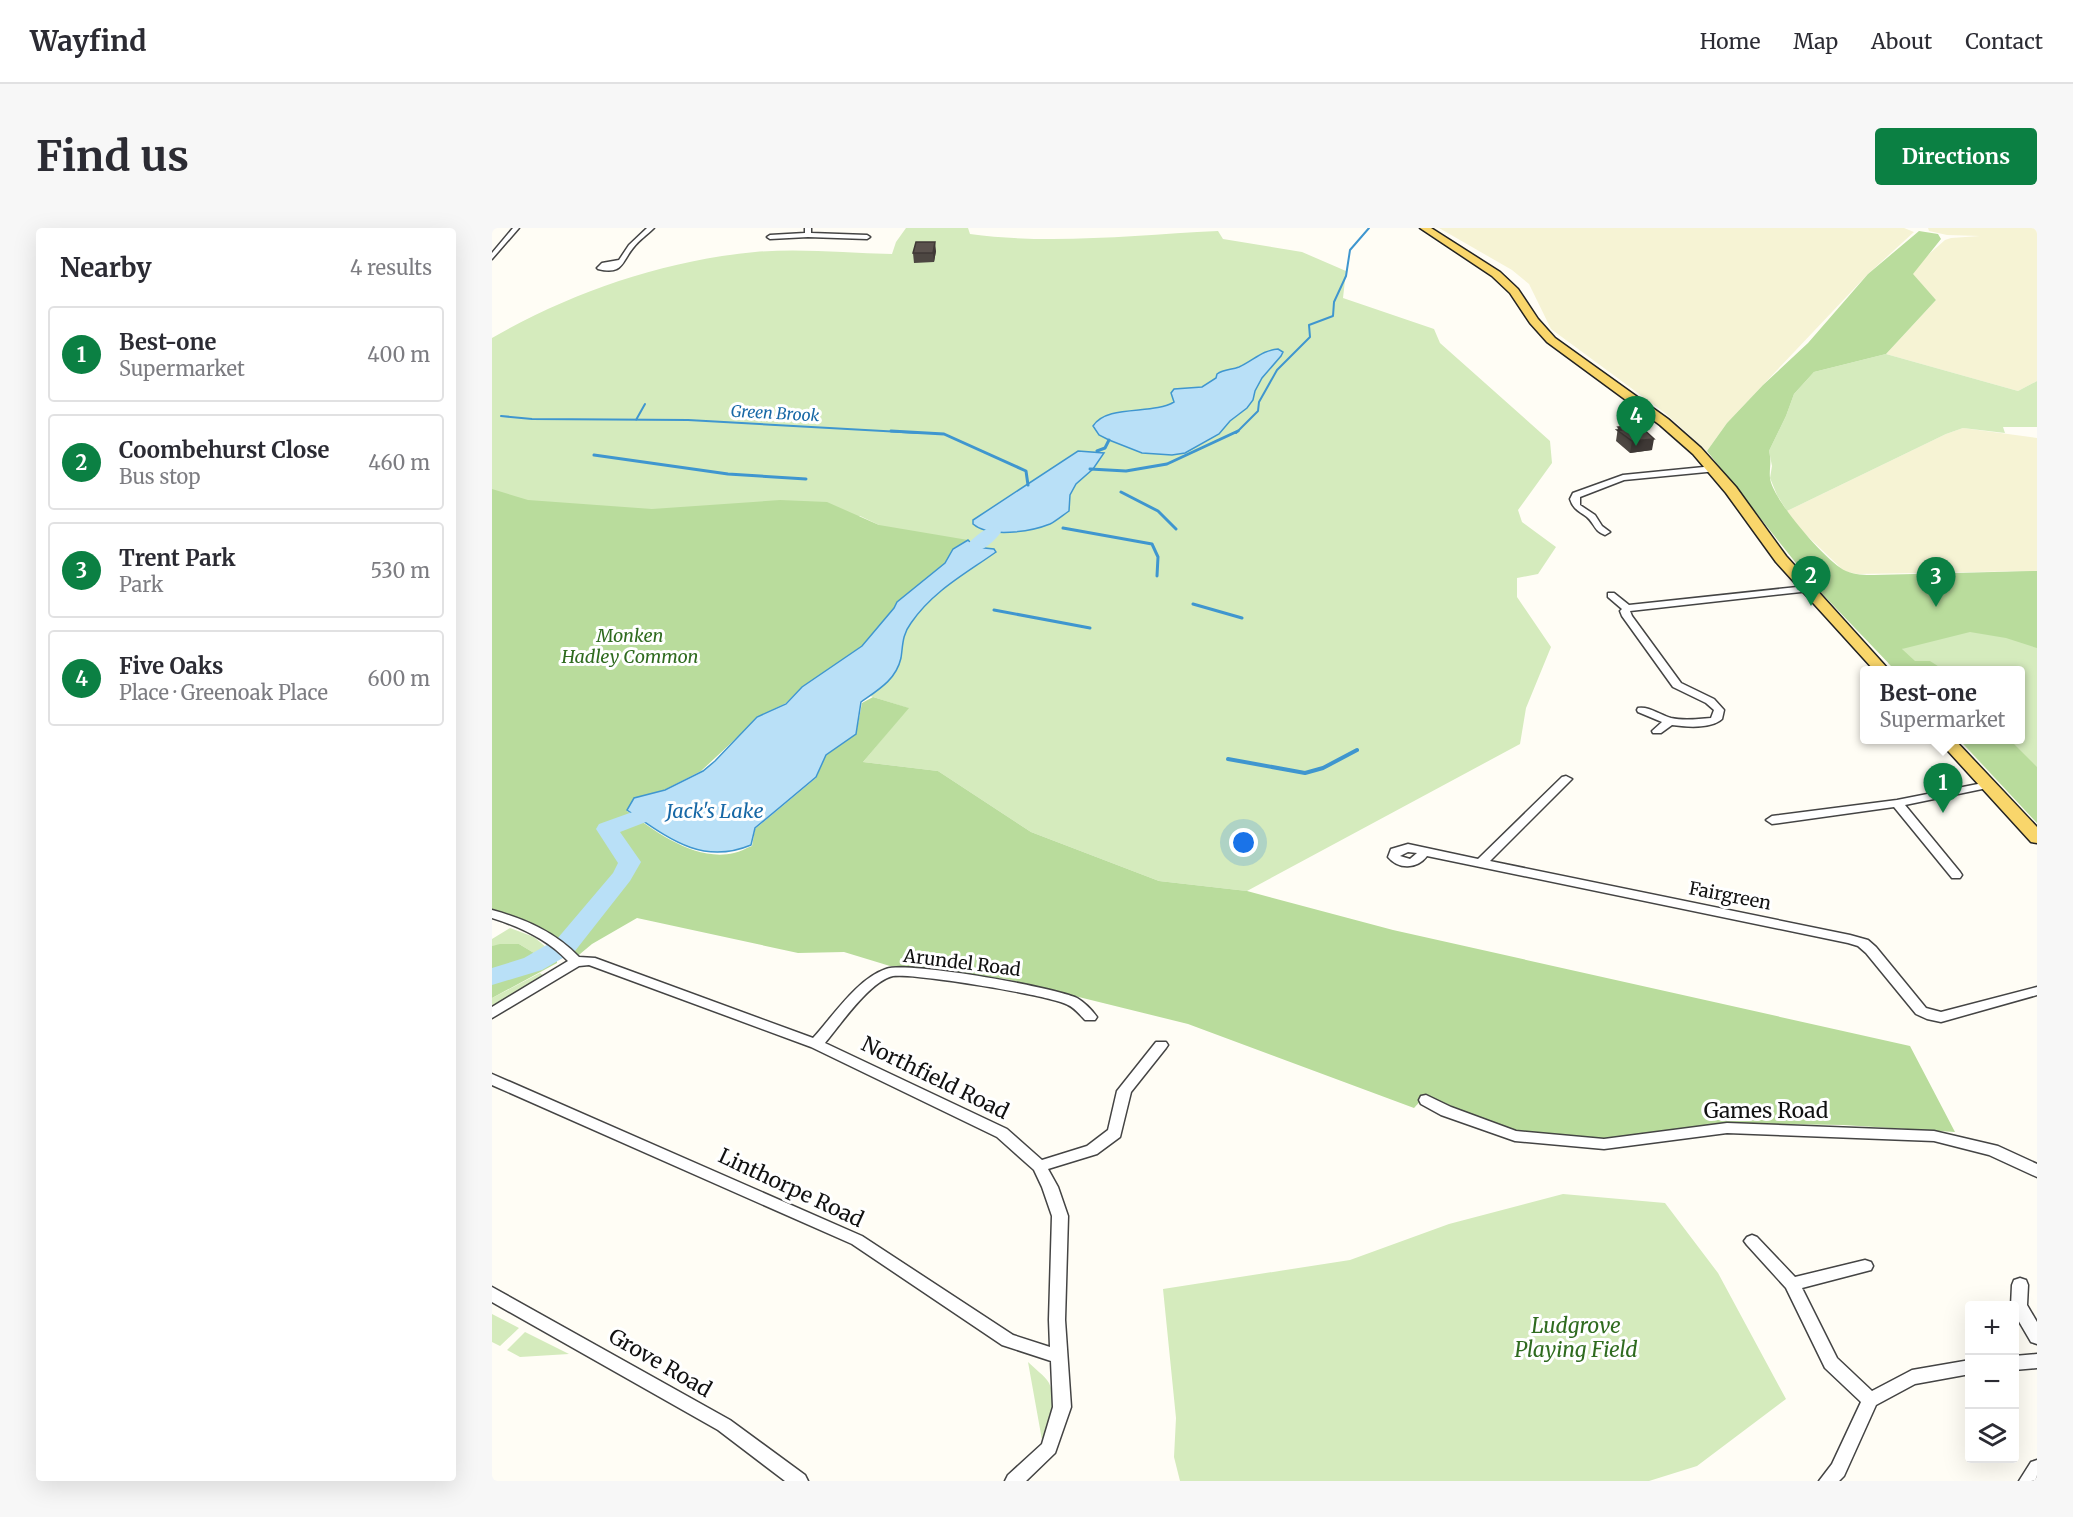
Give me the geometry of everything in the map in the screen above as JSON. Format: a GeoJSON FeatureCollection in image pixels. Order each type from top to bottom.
{"type":"FeatureCollection","features":[{"type":"Feature","properties":{"kind":"main road"},"geometry":{"type":"LineString","coordinates":[[1425,228],[1496,274],[1514,291],[1534,321],[1551,340],[1664,422],[1714,469],[1781,559],[1878,666]]}},
{"type":"Feature","properties":{"kind":"main road"},"geometry":{"type":"LineString","coordinates":[[1950,744],[2037,838]]}},
{"type":"Feature","properties":{"kind":"street"},"geometry":{"type":"LineString","coordinates":[[492,256],[516,228]]}},
{"type":"Feature","properties":{"kind":"street"},"geometry":{"type":"LineString","coordinates":[[623,262],[627,251],[651,228]]}},
{"type":"Feature","properties":{"kind":"street"},"geometry":{"type":"LineString","coordinates":[[770,237],[808,232],[867,237]]}},
{"type":"Feature","properties":{"kind":"street"},"geometry":{"type":"LineString","coordinates":[[1605,532],[1599,530],[1590,515],[1577,508],[1574,500],[1583,491],[1620,475],[1714,469]]}},
{"type":"Feature","properties":{"kind":"street"},"geometry":{"type":"LineString","coordinates":[[1626,608],[1807,589]]}},
{"type":"Feature","properties":{"kind":"street"},"geometry":{"type":"LineString","coordinates":[[1611,595],[1626,608],[1627,616],[1677,685],[1683,690],[1710,700],[1719,710],[1717,719],[1713,721],[1669,722],[1642,710]]}},
{"type":"Feature","properties":{"kind":"street"},"geometry":{"type":"LineString","coordinates":[[1657,731],[1669,722]]}},
{"type":"Feature","properties":{"kind":"street"},"geometry":{"type":"LineString","coordinates":[[1481,863],[1566,779]]}},
{"type":"Feature","properties":{"kind":"street"},"geometry":{"type":"LineString","coordinates":[[1772,820],[1897,803],[1988,784]]}},
{"type":"Feature","properties":{"kind":"street"},"geometry":{"type":"LineString","coordinates":[[1897,803],[1956,875]]}},
{"type":"Feature","properties":{"kind":"street","name":"Fairgreen"},"geometry":{"type":"LineString","coordinates":[[1424,851],[1863,943],[1921,1011],[1932,1016],[1941,1017],[2037,991]]}},
{"type":"Feature","properties":{"kind":"street"},"geometry":{"type":"LineString","coordinates":[[492,914],[521,922],[542,932],[583,962],[492,1013]]}},
{"type":"Feature","properties":{"kind":"street","name":"Northfield Road"},"geometry":{"type":"LineString","coordinates":[[583,962],[816,1044],[1002,1133],[1039,1166],[1050,1187],[1060,1216],[1057,1320],[1062,1407],[1049,1448],[1014,1481]]}},
{"type":"Feature","properties":{"kind":"street","name":"Arundel Road"},"geometry":{"type":"LineString","coordinates":[[816,1044],[868,982],[890,972],[922,973],[1042,992],[1074,1002],[1090,1017]]}},
{"type":"Feature","properties":{"kind":"street"},"geometry":{"type":"LineString","coordinates":[[1039,1166],[1092,1150],[1114,1133],[1124,1091],[1161,1045]]}},
{"type":"Feature","properties":{"kind":"street","name":"Linthorpe Road"},"geometry":{"type":"LineString","coordinates":[[492,1078],[857,1240],[1008,1340],[1060,1357]]}},
{"type":"Feature","properties":{"kind":"street","name":"Games Road"},"geometry":{"type":"LineString","coordinates":[[1426,1100],[1446,1111],[1515,1136],[1604,1144],[1727,1128],[1934,1136],[1993,1150],[2037,1171]]}},
{"type":"Feature","properties":{"kind":"street"},"geometry":{"type":"LineString","coordinates":[[1752,1241],[1792,1284],[1831,1363],[1870,1400]]}},
{"type":"Feature","properties":{"kind":"street"},"geometry":{"type":"LineString","coordinates":[[1792,1284],[1865,1266]]}},
{"type":"Feature","properties":{"kind":"street"},"geometry":{"type":"LineString","coordinates":[[2020,1285],[2019,1306],[2037,1337]]}},
{"type":"Feature","properties":{"kind":"street","name":"Grove Road"},"geometry":{"type":"LineString","coordinates":[[492,1294],[724,1425],[799,1481]]}},
{"type":"Feature","properties":{"kind":"street"},"geometry":{"type":"LineString","coordinates":[[2019,1363],[2037,1361]]}},
{"type":"Feature","properties":{"kind":"street"},"geometry":{"type":"LineString","coordinates":[[1828,1481],[1838,1470],[1870,1400],[1912,1377],[1965,1368]]}},
{"type":"Feature","properties":{"kind":"street"},"geometry":{"type":"LineString","coordinates":[[2028,1481],[2037,1468]]}},
{"type":"Feature","properties":{"kind":"shaded area"},"geometry":{"type":"Polygon","coordinates":[[[1439,228],[1904,228],[1914,232],[1868,274],[1727,423],[1707,451],[1665,413],[1551,329],[1529,284],[1512,270],[1439,228]]]}},
{"type":"Feature","properties":{"kind":"shaded area"},"geometry":{"type":"Polygon","coordinates":[[[1928,228],[2037,228],[2037,381],[2018,391],[1886,354],[1936,300],[1912,274],[1945,240],[1980,236],[1947,235],[1929,231],[1928,228]]]}},
{"type":"Feature","properties":{"kind":"shaded area"},"geometry":{"type":"Polygon","coordinates":[[[1963,428],[2037,438],[2037,571],[1857,574],[1844,571],[1799,528],[1787,511],[1946,434],[1963,428]]]}},
{"type":"Feature","properties":{"kind":"green space"},"geometry":{"type":"Polygon","coordinates":[[[906,228],[968,228],[970,234],[1032,239],[1218,231],[1223,239],[1302,252],[1346,271],[1343,298],[1434,329],[1440,343],[1550,441],[1552,463],[1518,510],[1522,522],[1556,547],[1538,574],[1517,578],[1517,597],[1551,647],[1526,708],[1520,744],[1247,891],[1159,881],[1031,832],[938,771],[863,762],[908,708],[870,696],[879,525],[860,516],[492,642],[492,338],[554,306],[652,271],[720,256],[755,252],[892,254],[896,242],[906,228]]]}},
{"type":"Feature","properties":{"kind":"green space"},"geometry":{"type":"Polygon","coordinates":[[[1919,231],[1938,234],[1941,239],[1913,274],[1936,300],[1886,354],[1814,372],[1794,394],[1769,451],[1770,478],[1773,488],[1790,515],[1814,544],[1837,566],[1849,572],[1874,575],[2037,571],[2037,648],[2006,638],[1970,632],[1902,649],[1915,661],[1930,661],[1938,666],[1891,666],[1811,582],[1707,451],[1727,423],[1808,343],[1868,274],[1919,231]]]}},
{"type":"Feature","properties":{"kind":"green space"},"geometry":{"type":"Polygon","coordinates":[[[1886,354],[2018,391],[2037,381],[2037,427],[2003,427],[2005,433],[1963,428],[1946,434],[1787,511],[1770,478],[1772,466],[1769,451],[1794,394],[1814,372],[1886,354]]]}},
{"type":"Feature","properties":{"kind":"green space","name":"Monken Hadley Common"},"geometry":{"type":"Polygon","coordinates":[[[492,489],[528,500],[652,509],[780,500],[827,502],[879,525],[968,540],[953,549],[945,563],[897,602],[895,608],[862,646],[802,687],[786,703],[760,716],[701,771],[664,790],[634,798],[627,811],[677,843],[705,853],[720,855],[752,846],[755,829],[816,778],[826,755],[856,734],[862,703],[873,697],[909,708],[863,762],[938,771],[1031,832],[1159,881],[1247,891],[1393,930],[1910,1046],[1955,1132],[1843,1125],[1725,1123],[1598,1140],[1516,1132],[1460,1111],[1426,1095],[1414,1108],[1188,1024],[1006,979],[890,966],[844,952],[798,953],[637,918],[592,944],[574,959],[566,950],[492,914],[492,489]]]}},
{"type":"Feature","properties":{"kind":"green space"},"geometry":{"type":"Polygon","coordinates":[[[2037,571],[2037,823],[1963,744],[2025,744],[2025,666],[1891,666],[1888,663],[1980,573],[2037,571]]]}},
{"type":"Feature","properties":{"kind":"green space"},"geometry":{"type":"Polygon","coordinates":[[[1964,744],[2014,744],[2037,767],[2037,823],[1964,744]]]}},
{"type":"Feature","properties":{"kind":"green space"},"geometry":{"type":"Polygon","coordinates":[[[510,928],[534,937],[547,948],[534,953],[519,944],[492,946],[492,939],[510,928]]]}},
{"type":"Feature","properties":{"kind":"green space"},"geometry":{"type":"Polygon","coordinates":[[[519,944],[534,953],[547,948],[557,957],[557,963],[492,998],[492,946],[519,944]]]}},
{"type":"Feature","properties":{"kind":"green space"},"geometry":{"type":"Polygon","coordinates":[[[540,973],[544,976],[492,1006],[492,998],[540,973]]]}},
{"type":"Feature","properties":{"kind":"green space","name":"Ludgrove Playing Field"},"geometry":{"type":"Polygon","coordinates":[[[1563,1194],[1665,1203],[1718,1273],[1786,1399],[1697,1466],[1649,1481],[1180,1481],[1174,1457],[1176,1418],[1163,1289],[1350,1260],[1449,1224],[1563,1194]]]}},
{"type":"Feature","properties":{"kind":"green space"},"geometry":{"type":"Polygon","coordinates":[[[492,1314],[519,1328],[500,1346],[492,1342],[492,1314]]]}},
{"type":"Feature","properties":{"kind":"green space"},"geometry":{"type":"Polygon","coordinates":[[[525,1332],[569,1354],[520,1357],[507,1350],[525,1332]]]}},
{"type":"Feature","properties":{"kind":"green space"},"geometry":{"type":"Polygon","coordinates":[[[1028,1362],[1047,1380],[1051,1390],[1051,1412],[1042,1440],[1028,1362]]]}},
{"type":"Feature","properties":{"kind":"water"},"geometry":{"type":"Polygon","coordinates":[[[1278,349],[1283,352],[1281,356],[1262,378],[1247,408],[1230,421],[1219,434],[1185,453],[1172,455],[1142,453],[1099,435],[1093,426],[1100,419],[1119,412],[1165,406],[1174,402],[1171,393],[1174,389],[1202,387],[1216,378],[1220,372],[1239,367],[1262,354],[1278,349]]]}},
{"type":"Feature","properties":{"kind":"water"},"geometry":{"type":"Polygon","coordinates":[[[1078,451],[1104,453],[1093,469],[1076,484],[1070,495],[1069,511],[1057,520],[1042,527],[1010,532],[989,531],[973,524],[973,520],[1078,451]]]}},
{"type":"Feature","properties":{"kind":"water","name":"Jack's Lake"},"geometry":{"type":"Polygon","coordinates":[[[968,540],[975,547],[994,549],[996,552],[950,584],[920,612],[906,632],[899,666],[886,684],[861,702],[856,734],[826,755],[816,777],[755,828],[751,845],[733,851],[716,852],[685,846],[627,810],[634,798],[665,790],[703,771],[757,717],[786,704],[802,687],[862,646],[897,602],[945,563],[953,549],[968,540]]]}},
{"type":"Feature","properties":{"kind":"building"},"geometry":{"type":"Polygon","coordinates":[[[916,242],[935,242],[933,253],[913,253],[916,242]]]}},
{"type":"Feature","properties":{"kind":"building"},"geometry":{"type":"Polygon","coordinates":[[[1639,425],[1654,439],[1632,441],[1617,430],[1621,430],[1618,427],[1639,425]]]}},
{"type":"Feature","properties":{"kind":"waterway"},"geometry":{"type":"LineString","coordinates":[[1238,431],[1258,411],[1259,402],[1277,370],[1310,337],[1309,325],[1333,316],[1334,302],[1346,276],[1350,250],[1369,228]]}},
{"type":"Feature","properties":{"kind":"waterway"},"geometry":{"type":"LineString","coordinates":[[636,420],[645,404]]}},
{"type":"Feature","properties":{"kind":"waterway","name":"Green Brook"},"geometry":{"type":"LineString","coordinates":[[501,416],[532,419],[636,420]]}},
{"type":"Feature","properties":{"kind":"waterway","name":"Green Brook"},"geometry":{"type":"LineString","coordinates":[[636,420],[688,420],[919,433]]}},
{"type":"Feature","properties":{"kind":"waterway","name":"Green Brook"},"geometry":{"type":"LineString","coordinates":[[891,431],[944,434],[1026,471],[1028,485]]}},
{"type":"Feature","properties":{"kind":"waterway"},"geometry":{"type":"LineString","coordinates":[[1090,469],[1126,471],[1167,464],[1238,431]]}},
{"type":"Feature","properties":{"kind":"waterway"},"geometry":{"type":"LineString","coordinates":[[1097,451],[1105,448],[1109,440]]}},
{"type":"Feature","properties":{"kind":"waterway"},"geometry":{"type":"LineString","coordinates":[[594,455],[728,474],[806,479]]}},
{"type":"Feature","properties":{"kind":"waterway"},"geometry":{"type":"LineString","coordinates":[[1121,492],[1158,511],[1176,529]]}},
{"type":"Feature","properties":{"kind":"waterway"},"geometry":{"type":"LineString","coordinates":[[1063,528],[1152,544],[1158,557],[1157,576]]}},
{"type":"Feature","properties":{"kind":"waterway"},"geometry":{"type":"LineString","coordinates":[[974,547],[993,532]]}},
{"type":"Feature","properties":{"kind":"waterway"},"geometry":{"type":"LineString","coordinates":[[1193,604],[1242,618]]}},
{"type":"Feature","properties":{"kind":"waterway"},"geometry":{"type":"LineString","coordinates":[[994,610],[1090,628]]}},
{"type":"Feature","properties":{"kind":"waterway"},"geometry":{"type":"LineString","coordinates":[[1228,759],[1305,773],[1323,768],[1357,750]]}},
{"type":"Feature","properties":{"kind":"waterway"},"geometry":{"type":"LineString","coordinates":[[492,977],[533,964],[566,945],[622,876],[630,862],[617,847],[607,829],[638,817]]}},
{"type":"Feature","properties":{"kind":"place","name":"Five Oaks"},"geometry":{"type":"Point","coordinates":[1636,446]}},
{"type":"Feature","properties":{"kind":"place","name":"Coombehurst Close"},"geometry":{"type":"Point","coordinates":[1811,606]}},
{"type":"Feature","properties":{"kind":"place","name":"Trent Park"},"geometry":{"type":"Point","coordinates":[1936,607]}},
{"type":"Feature","properties":{"kind":"place","name":"Best-one"},"geometry":{"type":"Point","coordinates":[1943,813]}}]}
